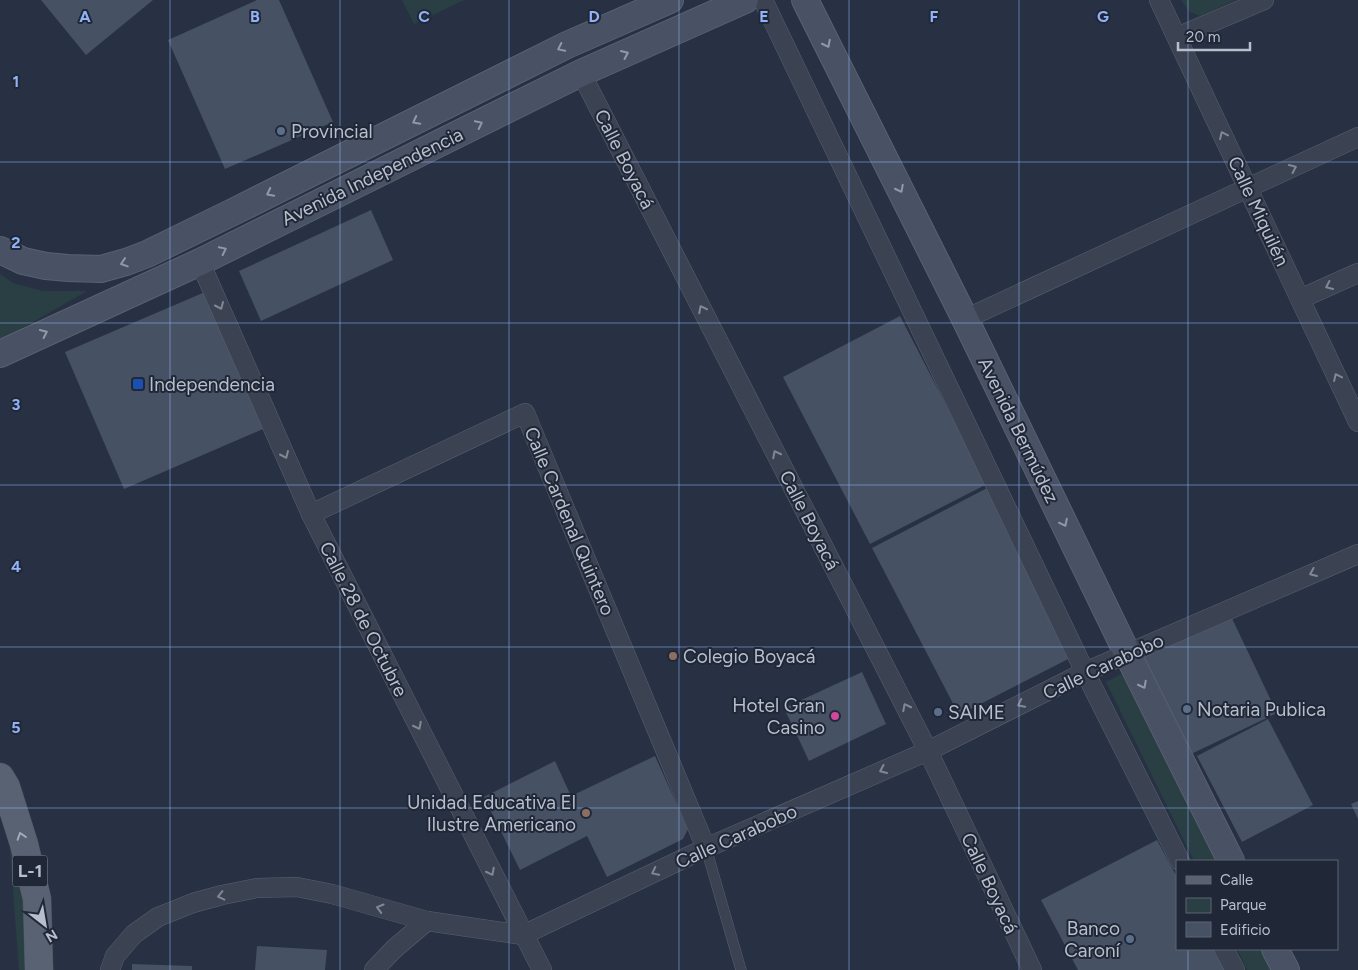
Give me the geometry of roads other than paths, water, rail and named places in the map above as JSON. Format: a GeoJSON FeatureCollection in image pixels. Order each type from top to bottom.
{"type":"FeatureCollection","features":[{"type":"Feature","properties":{"kind":"main road","name":"L-1"},"geometry":{"type":"LineString","coordinates":[[0,777],[6,787],[24,844],[37,899],[39,970]]}},
{"type":"Feature","properties":{"kind":"street","name":"Avenida Independencia"},"geometry":{"type":"LineString","coordinates":[[0,250],[23,261],[46,266],[101,269],[126,262],[147,254],[253,202],[567,45],[670,0]]}},
{"type":"Feature","properties":{"kind":"street","name":"Avenida Independencia"},"geometry":{"type":"LineString","coordinates":[[0,354],[200,262],[581,73],[745,0]]}},
{"type":"Feature","properties":{"kind":"street"},"geometry":{"type":"LineString","coordinates":[[763,0],[1085,672],[1179,860]]}},
{"type":"Feature","properties":{"kind":"street","name":"Avenida Bermúdez"},"geometry":{"type":"LineString","coordinates":[[805,0],[965,319],[1127,653],[1230,860]]}},
{"type":"Feature","properties":{"kind":"street","name":"Calle Miquilén"},"geometry":{"type":"LineString","coordinates":[[1159,0],[1358,422]]}},
{"type":"Feature","properties":{"kind":"street"},"geometry":{"type":"LineString","coordinates":[[1177,37],[1264,0]]}},
{"type":"Feature","properties":{"kind":"street","name":"Calle Boyacá"},"geometry":{"type":"LineString","coordinates":[[581,73],[928,751],[1032,970]]}},
{"type":"Feature","properties":{"kind":"street"},"geometry":{"type":"LineString","coordinates":[[965,319],[1358,137]]}},
{"type":"Feature","properties":{"kind":"street","name":"Calle 28 de Octubre"},"geometry":{"type":"LineString","coordinates":[[200,262],[312,514],[542,970]]}},
{"type":"Feature","properties":{"kind":"street"},"geometry":{"type":"LineString","coordinates":[[1300,299],[1358,273]]}},
{"type":"Feature","properties":{"kind":"street","name":"Calle Cardenal Quintero"},"geometry":{"type":"LineString","coordinates":[[312,514],[525,413],[706,848]]}},
{"type":"Feature","properties":{"kind":"street","name":"Calle Carabobo"},"geometry":{"type":"LineString","coordinates":[[523,935],[706,848],[928,751],[1085,672],[1358,554]]}},
{"type":"Feature","properties":{"kind":"street"},"geometry":{"type":"LineString","coordinates":[[110,970],[115,956],[134,934],[158,917],[193,902],[258,888],[297,887],[314,890],[426,921],[523,935]]}},
{"type":"Feature","properties":{"kind":"street"},"geometry":{"type":"LineString","coordinates":[[374,970],[394,949],[426,921]]}},
{"type":"Feature","properties":{"kind":"street"},"geometry":{"type":"LineString","coordinates":[[1225,950],[1235,970]]}},
{"type":"Feature","properties":{"kind":"street"},"geometry":{"type":"LineString","coordinates":[[1276,950],[1286,970]]}},
{"type":"Feature","properties":{"kind":"lane"},"geometry":{"type":"LineString","coordinates":[[706,848],[741,970]]}},
{"type":"Feature","properties":{"kind":"place","name":"Provincial"},"geometry":{"type":"Point","coordinates":[281,131]}},
{"type":"Feature","properties":{"kind":"place","name":"Independencia"},"geometry":{"type":"Point","coordinates":[138,384]}},
{"type":"Feature","properties":{"kind":"place","name":"Colegio Boyacá"},"geometry":{"type":"Point","coordinates":[673,656]}},
{"type":"Feature","properties":{"kind":"place","name":"Notaria Publica"},"geometry":{"type":"Point","coordinates":[1187,709]}},
{"type":"Feature","properties":{"kind":"place","name":"SAIME"},"geometry":{"type":"Point","coordinates":[938,712]}},
{"type":"Feature","properties":{"kind":"place","name":"Hotel Gran Casino"},"geometry":{"type":"Point","coordinates":[835,716]}},
{"type":"Feature","properties":{"kind":"place","name":"Unidad Educativa El Ilustre Americano"},"geometry":{"type":"Point","coordinates":[586,813]}},
{"type":"Feature","properties":{"kind":"place","name":"Banco Caroní"},"geometry":{"type":"Point","coordinates":[1130,939]}}]}
